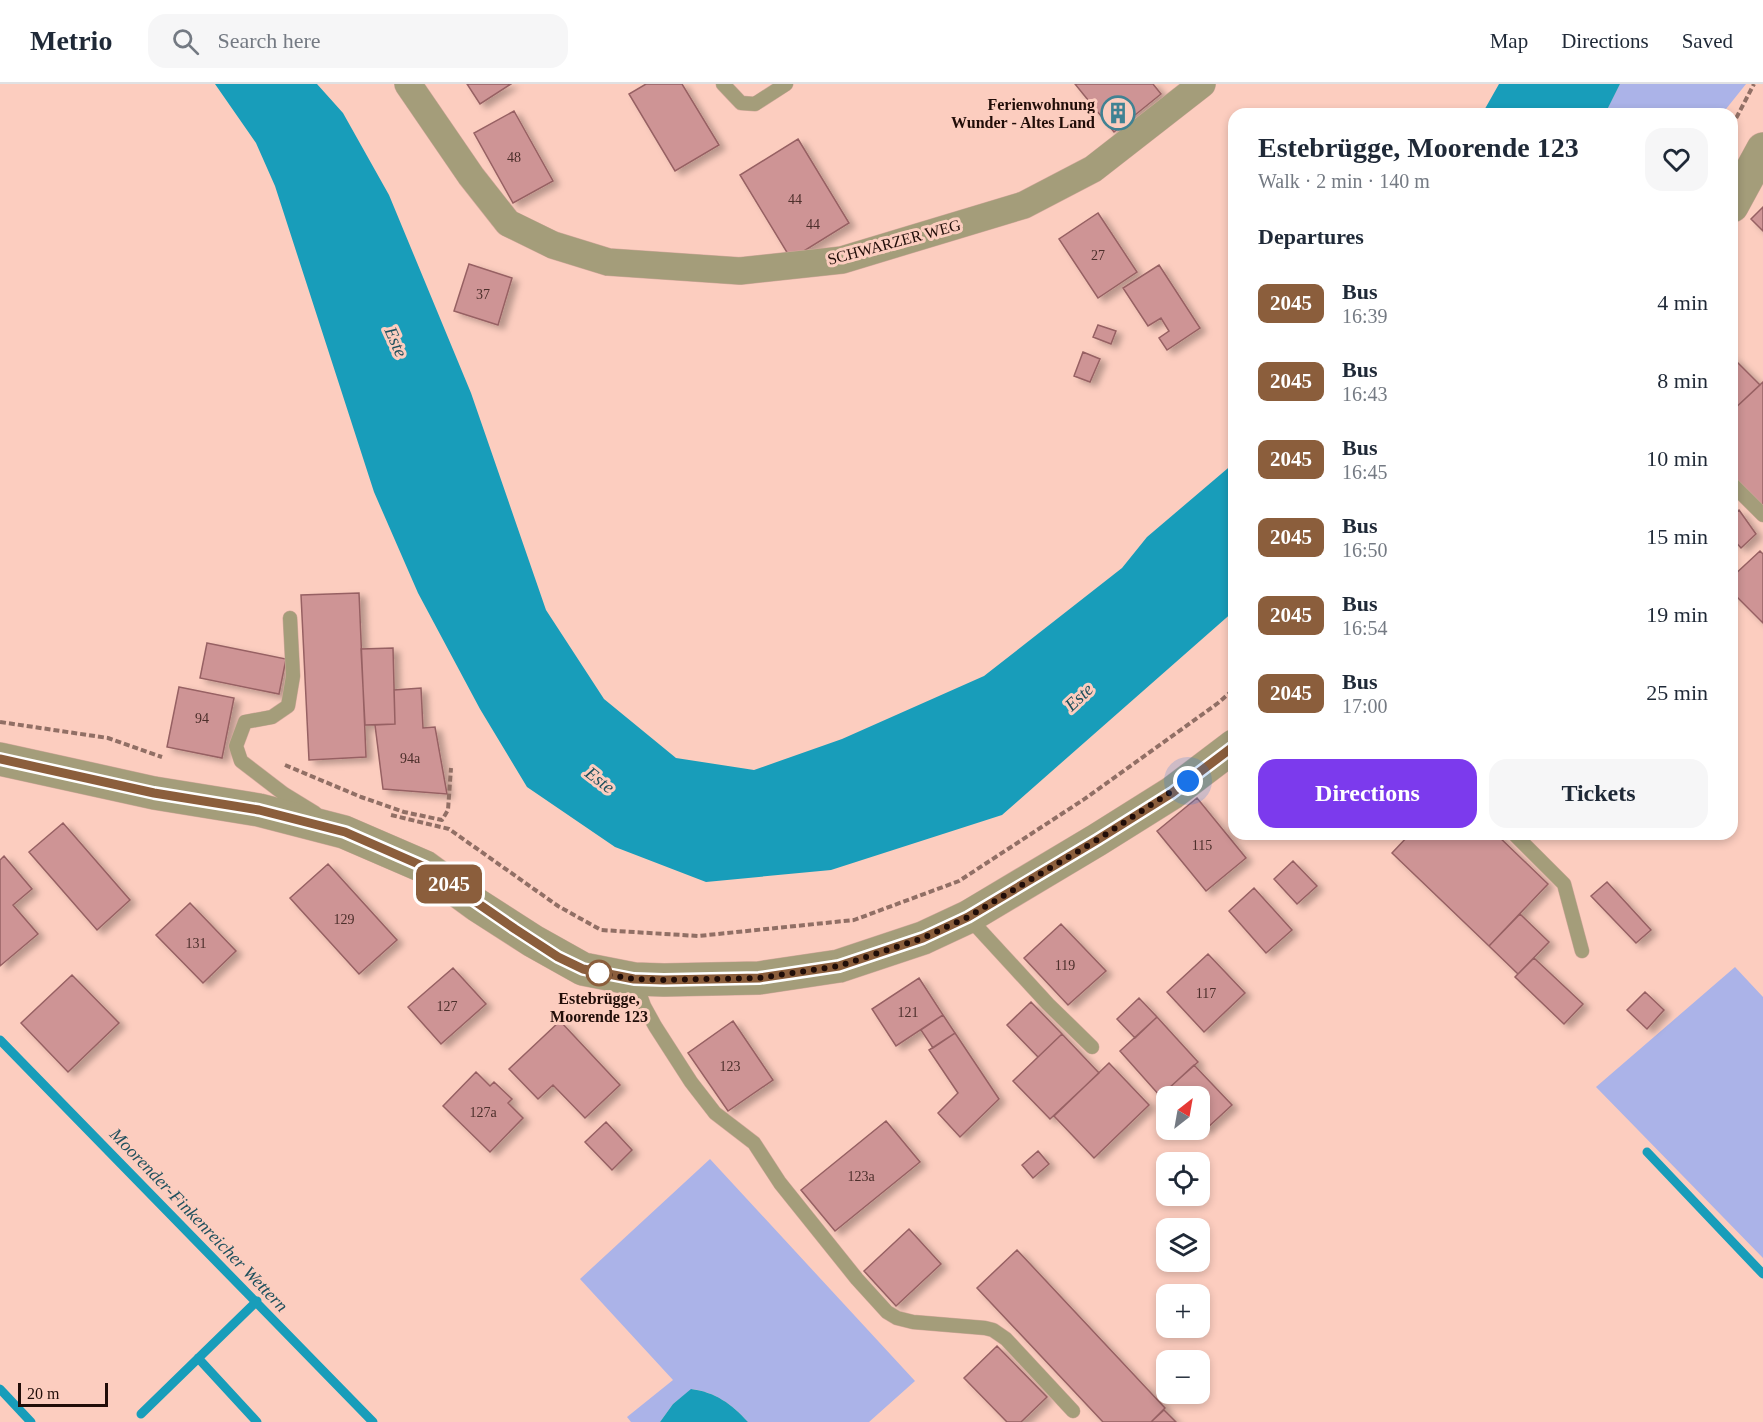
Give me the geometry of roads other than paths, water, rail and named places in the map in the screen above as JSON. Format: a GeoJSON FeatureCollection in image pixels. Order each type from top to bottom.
{"type":"FeatureCollection","features":[{"type":"Feature","properties":{"kind":"street","name":"SCHWARZER WEG"},"geometry":{"type":"LineString","coordinates":[[408,84],[471,176],[508,223],[553,245],[608,262],[740,271],[842,260],[1024,205],[1093,170],[1202,84]]}},
{"type":"Feature","properties":{"kind":"street"},"geometry":{"type":"LineString","coordinates":[[1738,195],[1763,149]]}},
{"type":"Feature","properties":{"kind":"street"},"geometry":{"type":"LineString","coordinates":[[0,759],[154,793],[259,810],[345,832],[425,867],[477,905],[558,957],[583,969],[634,979],[759,978],[839,966],[923,938],[968,917],[1097,840],[1172,793],[1228,751]]}},
{"type":"Feature","properties":{"kind":"lane"},"geometry":{"type":"LineString","coordinates":[[723,84],[741,103],[755,104],[786,84]]}},
{"type":"Feature","properties":{"kind":"lane"},"geometry":{"type":"LineString","coordinates":[[1738,490],[1763,515]]}},
{"type":"Feature","properties":{"kind":"lane"},"geometry":{"type":"LineString","coordinates":[[290,618],[292,676],[288,706],[272,717],[246,722],[236,746],[241,761],[284,794],[345,832]]}},
{"type":"Feature","properties":{"kind":"lane"},"geometry":{"type":"LineString","coordinates":[[1520,840],[1564,884],[1582,951]]}},
{"type":"Feature","properties":{"kind":"lane"},"geometry":{"type":"LineString","coordinates":[[968,917],[1041,997],[1092,1047]]}},
{"type":"Feature","properties":{"kind":"lane"},"geometry":{"type":"LineString","coordinates":[[634,979],[655,1026],[715,1113],[754,1143],[780,1183],[856,1279],[887,1312],[897,1318],[913,1322],[993,1330],[1006,1339],[1073,1411]]}},
{"type":"Feature","properties":{"kind":"water","name":"Este"},"geometry":{"type":"Polygon","coordinates":[[[215,84],[317,84],[343,113],[389,195],[471,393],[546,610],[604,699],[676,758],[754,770],[842,739],[984,676],[1122,568],[1147,537],[1228,468],[1228,616],[1002,815],[831,870],[706,882],[615,847],[527,787],[480,709],[418,593],[374,492],[275,186],[256,143],[215,84]]]}},
{"type":"Feature","properties":{"kind":"water"},"geometry":{"type":"Polygon","coordinates":[[[1499,84],[1620,84],[1608,108],[1485,108],[1499,84]]]}},
{"type":"Feature","properties":{"kind":"water"},"geometry":{"type":"Polygon","coordinates":[[[691,1389],[708,1393],[722,1400],[748,1422],[660,1422],[673,1404],[691,1389]]]}},
{"type":"Feature","properties":{"kind":"waterway","name":"Moorender-Finkenreicher Wettern"},"geometry":{"type":"LineString","coordinates":[[0,1040],[373,1422]]}},
{"type":"Feature","properties":{"kind":"waterway"},"geometry":{"type":"LineString","coordinates":[[1647,1152],[1763,1274]]}},
{"type":"Feature","properties":{"kind":"waterway"},"geometry":{"type":"LineString","coordinates":[[141,1414],[257,1301]]}},
{"type":"Feature","properties":{"kind":"waterway"},"geometry":{"type":"LineString","coordinates":[[198,1358],[257,1422]]}},
{"type":"Feature","properties":{"kind":"waterway"},"geometry":{"type":"LineString","coordinates":[[0,1389],[31,1422]]}},
{"type":"Feature","properties":{"kind":"place","name":"Ferienwohnung Wunder - Altes Land"},"geometry":{"type":"Point","coordinates":[1118,113]}},
{"type":"Feature","properties":{"kind":"place","name":"Estebrügge, Moorende 123"},"geometry":{"type":"Point","coordinates":[599,973]}}]}
